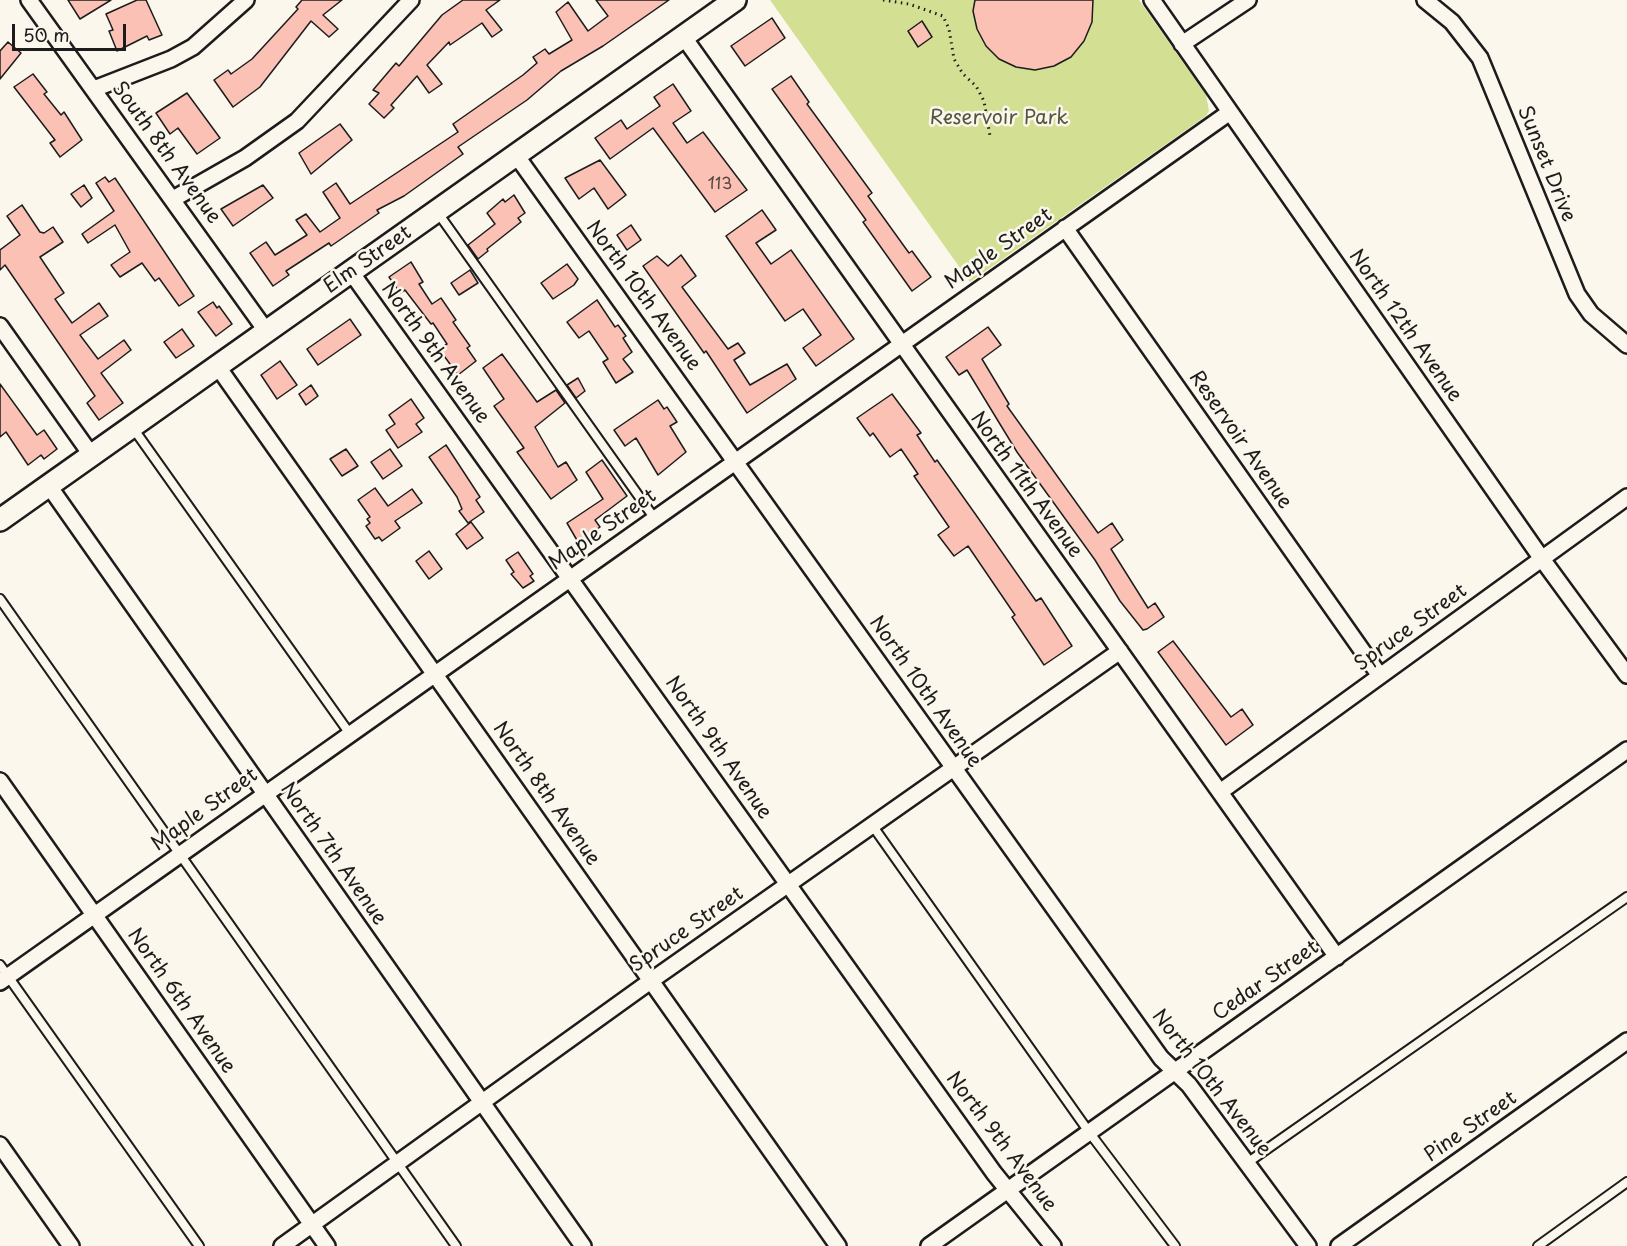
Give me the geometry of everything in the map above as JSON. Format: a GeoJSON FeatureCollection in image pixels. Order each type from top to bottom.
{"type":"FeatureCollection","features":[{"type":"Feature","properties":{"kind":"street","name":"South 8th Avenue"},"geometry":{"type":"LineString","coordinates":[[29,0],[267,332]]}},
{"type":"Feature","properties":{"kind":"street"},"geometry":{"type":"LineString","coordinates":[[94,89],[162,63],[193,47],[246,0]]}},
{"type":"Feature","properties":{"kind":"street"},"geometry":{"type":"LineString","coordinates":[[173,199],[245,159],[297,121],[411,0]]}},
{"type":"Feature","properties":{"kind":"street","name":"Elm Street"},"geometry":{"type":"LineString","coordinates":[[2,515],[92,456],[735,0]]}},
{"type":"Feature","properties":{"kind":"street","name":"North 12th Avenue"},"geometry":{"type":"LineString","coordinates":[[1152,0],[1542,559],[1627,675]]}},
{"type":"Feature","properties":{"kind":"street"},"geometry":{"type":"LineString","coordinates":[[1182,44],[1248,0]]}},
{"type":"Feature","properties":{"kind":"street","name":"Sunset Drive"},"geometry":{"type":"LineString","coordinates":[[1425,0],[1452,22],[1480,58],[1577,294],[1591,314],[1627,345]]}},
{"type":"Feature","properties":{"kind":"street","name":"North 11th Avenue"},"geometry":{"type":"LineString","coordinates":[[683,36],[1337,957]]}},
{"type":"Feature","properties":{"kind":"street","name":"Maple Street"},"geometry":{"type":"LineString","coordinates":[[3,975],[95,915],[1230,112]]}},
{"type":"Feature","properties":{"kind":"street","name":"North 10th Avenue"},"geometry":{"type":"LineString","coordinates":[[516,155],[1161,1058],[1190,1085],[1308,1246]]}},
{"type":"Feature","properties":{"kind":"street","name":"Reservoir Avenue"},"geometry":{"type":"LineString","coordinates":[[1065,228],[1380,676]]}},
{"type":"Feature","properties":{"kind":"street","name":"North 9th Avenue"},"geometry":{"type":"LineString","coordinates":[[351,272],[994,1173],[1053,1246]]}},
{"type":"Feature","properties":{"kind":"street"},"geometry":{"type":"LineString","coordinates":[[0,326],[92,456]]}},
{"type":"Feature","properties":{"kind":"street","name":"North 8th Avenue"},"geometry":{"type":"LineString","coordinates":[[218,367],[838,1246]]}},
{"type":"Feature","properties":{"kind":"street","name":"North 7th Avenue"},"geometry":{"type":"LineString","coordinates":[[49,486],[583,1246]]}},
{"type":"Feature","properties":{"kind":"street","name":"Spruce Street"},"geometry":{"type":"LineString","coordinates":[[1220,792],[1627,497]]}},
{"type":"Feature","properties":{"kind":"street","name":"Spruce Street"},"geometry":{"type":"LineString","coordinates":[[282,1246],[652,980],[1120,651]]}},
{"type":"Feature","properties":{"kind":"street","name":"Cedar Street"},"geometry":{"type":"LineString","coordinates":[[929,1246],[1627,750]]}},
{"type":"Feature","properties":{"kind":"street","name":"North 6th Avenue"},"geometry":{"type":"LineString","coordinates":[[0,782],[327,1246]]}},
{"type":"Feature","properties":{"kind":"street","name":"Pine Street"},"geometry":{"type":"LineString","coordinates":[[1339,1246],[1627,1041]]}},
{"type":"Feature","properties":{"kind":"street"},"geometry":{"type":"LineString","coordinates":[[0,1145],[71,1246]]}},
{"type":"Feature","properties":{"kind":"lane"},"geometry":{"type":"LineString","coordinates":[[437,211],[655,519]]}},
{"type":"Feature","properties":{"kind":"lane"},"geometry":{"type":"LineString","coordinates":[[132,427],[350,734]]}},
{"type":"Feature","properties":{"kind":"lane"},"geometry":{"type":"LineString","coordinates":[[0,599],[456,1246]]}},
{"type":"Feature","properties":{"kind":"lane"},"geometry":{"type":"LineString","coordinates":[[872,825],[1089,1132],[1175,1246]]}},
{"type":"Feature","properties":{"kind":"lane"},"geometry":{"type":"LineString","coordinates":[[1247,1163],[1627,897]]}},
{"type":"Feature","properties":{"kind":"lane"},"geometry":{"type":"LineString","coordinates":[[3,975],[199,1246]]}},
{"type":"Feature","properties":{"kind":"lane"},"geometry":{"type":"LineString","coordinates":[[1538,1246],[1627,1182]]}},
{"type":"Feature","properties":{"kind":"path"},"geometry":{"type":"LineString","coordinates":[[883,0],[909,4],[943,16],[949,29],[954,58],[984,101],[990,136]]}},
{"type":"Feature","properties":{"kind":"green space","name":"Reservoir Park"},"geometry":{"type":"Polygon","coordinates":[[[770,0],[1139,0],[1206,95],[1209,111],[1206,116],[970,282],[770,0]]]}},
{"type":"Feature","properties":{"kind":"building"},"geometry":{"type":"Polygon","coordinates":[[[68,0],[111,0],[80,19],[68,0]]]}},
{"type":"Feature","properties":{"kind":"building"},"geometry":{"type":"Polygon","coordinates":[[[137,0],[146,0],[162,35],[149,40],[147,36],[117,51],[109,31],[113,30],[106,14],[137,0]]]}},
{"type":"Feature","properties":{"kind":"building"},"geometry":{"type":"Polygon","coordinates":[[[302,0],[342,0],[323,15],[338,29],[329,37],[311,21],[260,87],[233,107],[214,80],[228,70],[231,74],[252,59],[298,9],[296,7],[302,0]]]}},
{"type":"Feature","properties":{"kind":"building"},"geometry":{"type":"Polygon","coordinates":[[[463,0],[500,0],[486,10],[502,30],[492,37],[482,23],[450,45],[449,42],[427,65],[442,84],[429,93],[417,76],[391,105],[394,108],[384,118],[369,104],[379,93],[373,90],[396,63],[399,66],[442,15],[463,0]]]}},
{"type":"Feature","properties":{"kind":"building"},"geometry":{"type":"Polygon","coordinates":[[[596,0],[669,0],[603,46],[561,71],[527,100],[458,147],[463,154],[404,196],[377,210],[379,213],[331,246],[329,243],[286,271],[289,275],[273,286],[250,253],[266,242],[275,255],[307,235],[296,220],[306,214],[320,232],[340,218],[323,192],[336,183],[350,204],[458,132],[453,124],[523,75],[537,63],[533,57],[545,49],[549,54],[572,40],[556,12],[568,2],[588,31],[608,16],[596,0]]]}},
{"type":"Feature","properties":{"kind":"building"},"geometry":{"type":"Polygon","coordinates":[[[975,0],[1093,0],[1092,22],[1084,41],[1071,57],[1054,66],[1035,70],[1016,67],[999,59],[986,46],[977,29],[973,11],[975,0]]]}},
{"type":"Feature","properties":{"kind":"building"},"geometry":{"type":"Polygon","coordinates":[[[772,18],[785,38],[745,66],[731,46],[772,18]]]}},
{"type":"Feature","properties":{"kind":"building"},"geometry":{"type":"Polygon","coordinates":[[[922,21],[932,37],[918,47],[908,31],[922,21]]]}},
{"type":"Feature","properties":{"kind":"building"},"geometry":{"type":"Polygon","coordinates":[[[8,42],[21,53],[0,79],[0,51],[8,42]]]}},
{"type":"Feature","properties":{"kind":"building"},"geometry":{"type":"Polygon","coordinates":[[[33,74],[47,92],[44,94],[61,115],[64,112],[82,140],[60,157],[50,143],[55,140],[14,87],[33,74]]]}},
{"type":"Feature","properties":{"kind":"building"},"geometry":{"type":"Polygon","coordinates":[[[791,76],[809,102],[807,104],[872,193],[868,196],[909,253],[912,251],[931,277],[912,291],[863,222],[866,220],[772,89],[791,76]]]}},
{"type":"Feature","properties":{"kind":"building"},"geometry":{"type":"Polygon","coordinates":[[[673,84],[691,111],[673,123],[687,143],[703,132],[747,190],[715,212],[653,128],[610,159],[595,138],[621,120],[627,129],[660,106],[654,97],[673,84]]]}},
{"type":"Feature","properties":{"kind":"building"},"geometry":{"type":"Polygon","coordinates":[[[187,93],[220,138],[197,154],[178,128],[170,134],[156,113],[187,93]]]}},
{"type":"Feature","properties":{"kind":"building"},"geometry":{"type":"Polygon","coordinates":[[[340,124],[352,140],[311,174],[299,153],[340,124]]]}},
{"type":"Feature","properties":{"kind":"building"},"geometry":{"type":"Polygon","coordinates":[[[600,160],[626,195],[608,209],[594,188],[579,199],[565,178],[600,160]]]}},
{"type":"Feature","properties":{"kind":"building"},"geometry":{"type":"Polygon","coordinates":[[[105,177],[109,182],[115,178],[194,296],[179,306],[159,278],[155,281],[142,263],[120,277],[111,265],[130,252],[115,225],[88,243],[82,234],[114,211],[96,183],[105,177]]]}},
{"type":"Feature","properties":{"kind":"building"},"geometry":{"type":"Polygon","coordinates":[[[84,185],[92,198],[81,207],[71,194],[84,185]]]}},
{"type":"Feature","properties":{"kind":"building"},"geometry":{"type":"Polygon","coordinates":[[[263,185],[273,198],[233,226],[221,209],[263,185]]]}},
{"type":"Feature","properties":{"kind":"building"},"geometry":{"type":"Polygon","coordinates":[[[514,195],[525,213],[518,218],[521,222],[478,259],[468,245],[495,224],[487,213],[503,199],[505,202],[514,195]]]}},
{"type":"Feature","properties":{"kind":"building"},"geometry":{"type":"Polygon","coordinates":[[[22,205],[40,232],[44,233],[53,227],[63,242],[40,257],[64,293],[55,299],[72,323],[99,303],[108,316],[80,335],[98,359],[124,340],[131,350],[101,373],[123,403],[99,420],[87,403],[95,396],[5,265],[0,270],[0,250],[20,235],[7,216],[22,205]]]}},
{"type":"Feature","properties":{"kind":"building"},"geometry":{"type":"Polygon","coordinates":[[[762,210],[776,230],[756,243],[771,264],[791,250],[854,339],[816,366],[803,348],[821,335],[803,309],[785,321],[726,236],[762,210]]]}},
{"type":"Feature","properties":{"kind":"building"},"geometry":{"type":"Polygon","coordinates":[[[631,225],[641,240],[627,250],[617,235],[631,225]]]}},
{"type":"Feature","properties":{"kind":"building"},"geometry":{"type":"Polygon","coordinates":[[[681,255],[696,276],[682,287],[728,349],[738,343],[745,353],[734,360],[750,385],[787,364],[796,379],[747,413],[706,351],[704,353],[643,266],[657,256],[668,266],[681,255]]]}},
{"type":"Feature","properties":{"kind":"building"},"geometry":{"type":"Polygon","coordinates":[[[411,262],[423,282],[419,284],[432,304],[441,298],[456,320],[453,322],[470,346],[467,348],[476,361],[458,375],[439,349],[447,344],[433,323],[431,324],[405,290],[400,293],[389,277],[411,262]]]}},
{"type":"Feature","properties":{"kind":"building"},"geometry":{"type":"Polygon","coordinates":[[[567,264],[578,279],[574,285],[553,299],[541,283],[567,264]]]}},
{"type":"Feature","properties":{"kind":"building"},"geometry":{"type":"Polygon","coordinates":[[[470,270],[478,283],[459,295],[451,283],[470,270]]]}},
{"type":"Feature","properties":{"kind":"building"},"geometry":{"type":"Polygon","coordinates":[[[597,300],[615,327],[618,325],[626,336],[623,338],[632,352],[623,359],[633,372],[616,383],[603,362],[608,359],[589,331],[579,338],[567,322],[597,300]]]}},
{"type":"Feature","properties":{"kind":"building"},"geometry":{"type":"Polygon","coordinates":[[[213,302],[217,308],[219,306],[232,324],[216,336],[198,312],[213,302]]]}},
{"type":"Feature","properties":{"kind":"building"},"geometry":{"type":"Polygon","coordinates":[[[350,319],[361,335],[318,365],[307,349],[350,319]]]}},
{"type":"Feature","properties":{"kind":"building"},"geometry":{"type":"Polygon","coordinates":[[[988,327],[1001,345],[982,359],[1009,404],[1007,406],[1098,533],[1112,523],[1123,540],[1111,549],[1148,608],[1155,603],[1164,617],[1147,629],[1143,630],[1120,601],[1095,560],[1017,452],[967,370],[959,375],[946,357],[988,327]]]}},
{"type":"Feature","properties":{"kind":"building"},"geometry":{"type":"Polygon","coordinates":[[[182,329],[194,346],[176,358],[164,342],[182,329]]]}},
{"type":"Feature","properties":{"kind":"building"},"geometry":{"type":"Polygon","coordinates":[[[502,354],[537,402],[556,390],[565,403],[535,427],[558,467],[566,462],[577,480],[551,499],[517,452],[524,448],[494,406],[504,399],[483,368],[502,354]]]}},
{"type":"Feature","properties":{"kind":"building"},"geometry":{"type":"Polygon","coordinates":[[[280,361],[297,385],[277,399],[261,375],[280,361]]]}},
{"type":"Feature","properties":{"kind":"building"},"geometry":{"type":"Polygon","coordinates":[[[578,378],[585,391],[576,398],[567,385],[578,378]]]}},
{"type":"Feature","properties":{"kind":"building"},"geometry":{"type":"Polygon","coordinates":[[[0,384],[37,435],[44,430],[57,449],[44,459],[41,455],[28,465],[6,432],[0,437],[0,384]]]}},
{"type":"Feature","properties":{"kind":"building"},"geometry":{"type":"Polygon","coordinates":[[[311,385],[318,396],[306,405],[299,394],[311,385]]]}},
{"type":"Feature","properties":{"kind":"building"},"geometry":{"type":"Polygon","coordinates":[[[892,394],[921,433],[917,435],[935,462],[937,460],[1036,601],[1041,598],[1072,646],[1044,665],[1012,617],[1015,615],[968,546],[954,556],[938,535],[949,527],[914,476],[918,474],[901,449],[890,457],[873,433],[870,436],[857,418],[892,394]]]}},
{"type":"Feature","properties":{"kind":"building"},"geometry":{"type":"Polygon","coordinates":[[[411,399],[424,418],[416,424],[422,432],[398,448],[386,430],[395,424],[389,415],[411,399]]]}},
{"type":"Feature","properties":{"kind":"building"},"geometry":{"type":"Polygon","coordinates":[[[658,400],[664,409],[667,407],[677,422],[670,426],[686,452],[658,475],[636,438],[625,446],[614,430],[658,400]]]}},
{"type":"Feature","properties":{"kind":"building"},"geometry":{"type":"Polygon","coordinates":[[[446,445],[480,497],[476,500],[484,512],[468,523],[459,511],[462,509],[457,497],[429,457],[446,445]]]}},
{"type":"Feature","properties":{"kind":"building"},"geometry":{"type":"Polygon","coordinates":[[[346,449],[358,466],[342,476],[330,459],[346,449]]]}},
{"type":"Feature","properties":{"kind":"building"},"geometry":{"type":"Polygon","coordinates":[[[390,449],[402,466],[383,479],[371,462],[390,449]]]}},
{"type":"Feature","properties":{"kind":"building"},"geometry":{"type":"Polygon","coordinates":[[[602,460],[627,496],[595,520],[600,527],[578,542],[567,523],[603,499],[586,472],[602,460]]]}},
{"type":"Feature","properties":{"kind":"building"},"geometry":{"type":"Polygon","coordinates":[[[375,488],[388,506],[412,489],[422,503],[395,521],[400,528],[382,541],[379,537],[375,539],[366,526],[370,523],[367,519],[370,517],[358,500],[375,488]]]}},
{"type":"Feature","properties":{"kind":"building"},"geometry":{"type":"Polygon","coordinates":[[[471,522],[483,538],[467,549],[456,534],[471,522]]]}},
{"type":"Feature","properties":{"kind":"building"},"geometry":{"type":"Polygon","coordinates":[[[429,551],[442,569],[429,579],[416,561],[429,551]]]}},
{"type":"Feature","properties":{"kind":"building"},"geometry":{"type":"Polygon","coordinates":[[[518,552],[533,574],[530,576],[534,581],[523,588],[511,574],[514,572],[506,560],[518,552]]]}},
{"type":"Feature","properties":{"kind":"building"},"geometry":{"type":"Polygon","coordinates":[[[1173,641],[1231,717],[1242,709],[1253,725],[1226,745],[1158,652],[1173,641]]]}}]}
